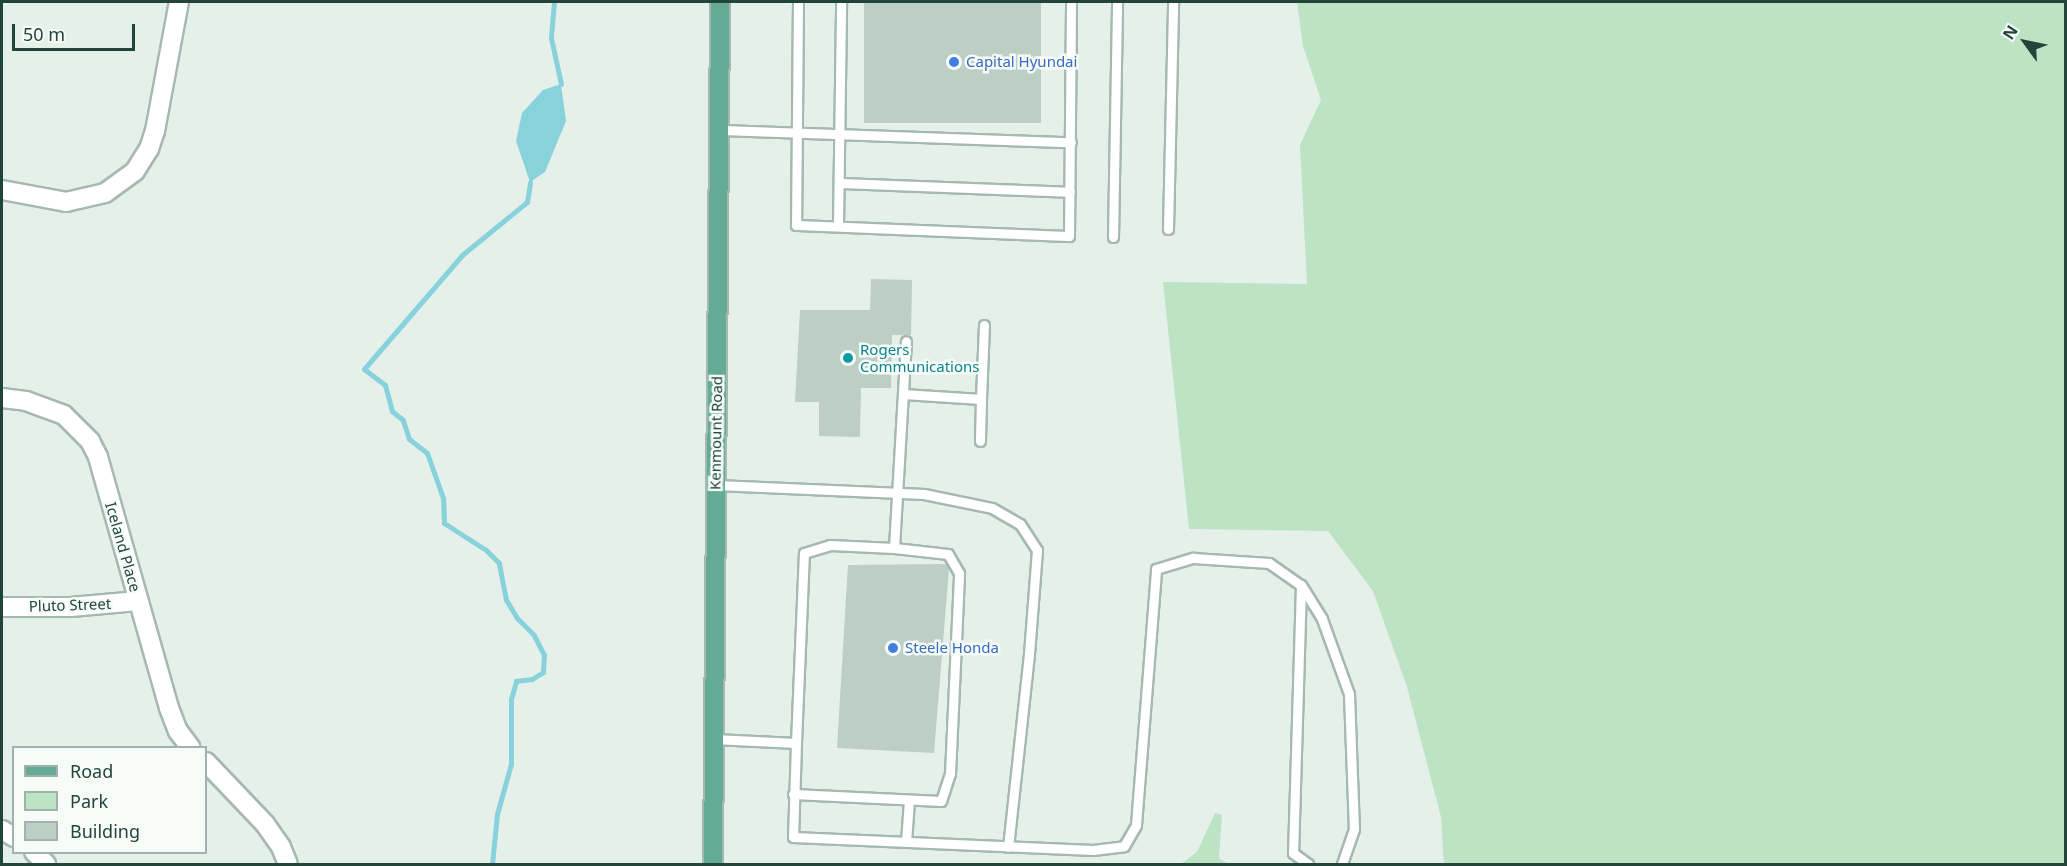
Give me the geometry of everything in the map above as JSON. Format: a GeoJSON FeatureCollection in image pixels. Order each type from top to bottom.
{"type":"FeatureCollection","features":[{"type":"Feature","properties":{"kind":"main road","name":"Kenmount Road"},"geometry":{"type":"LineString","coordinates":[[714,864],[720,2]]}},
{"type":"Feature","properties":{"kind":"street"},"geometry":{"type":"LineString","coordinates":[[2,190],[66,201],[87,199],[105,193],[135,171],[150,149],[155,131],[179,2]]}},
{"type":"Feature","properties":{"kind":"street","name":"Iceland Place"},"geometry":{"type":"LineString","coordinates":[[2,398],[26,401],[64,415],[90,441],[98,457],[172,718],[190,746]]}},
{"type":"Feature","properties":{"kind":"street","name":"Pluto Street"},"geometry":{"type":"LineString","coordinates":[[2,607],[70,607],[138,601]]}},
{"type":"Feature","properties":{"kind":"street"},"geometry":{"type":"LineString","coordinates":[[207,763],[265,824],[288,864]]}},
{"type":"Feature","properties":{"kind":"lane"},"geometry":{"type":"LineString","coordinates":[[798,2],[796,225],[1069,236],[1071,2]]}},
{"type":"Feature","properties":{"kind":"lane"},"geometry":{"type":"LineString","coordinates":[[838,226],[841,2]]}},
{"type":"Feature","properties":{"kind":"lane"},"geometry":{"type":"LineString","coordinates":[[1113,237],[1116,2]]}},
{"type":"Feature","properties":{"kind":"lane"},"geometry":{"type":"LineString","coordinates":[[1168,229],[1173,2]]}},
{"type":"Feature","properties":{"kind":"lane"},"geometry":{"type":"LineString","coordinates":[[719,130],[1071,142]]}},
{"type":"Feature","properties":{"kind":"lane"},"geometry":{"type":"LineString","coordinates":[[839,183],[1070,192]]}},
{"type":"Feature","properties":{"kind":"lane"},"geometry":{"type":"LineString","coordinates":[[980,441],[984,326]]}},
{"type":"Feature","properties":{"kind":"lane"},"geometry":{"type":"LineString","coordinates":[[894,548],[906,341]]}},
{"type":"Feature","properties":{"kind":"lane"},"geometry":{"type":"LineString","coordinates":[[903,394],[981,399]]}},
{"type":"Feature","properties":{"kind":"lane"},"geometry":{"type":"LineString","coordinates":[[716,485],[924,494],[992,508],[1020,524],[1037,550],[1029,654],[1008,847]]}},
{"type":"Feature","properties":{"kind":"lane"},"geometry":{"type":"LineString","coordinates":[[793,794],[940,801],[950,774],[959,573],[948,554],[830,544],[804,553],[793,794],[793,837],[1093,850],[1124,846],[1136,825],[1156,569],[1193,558],[1269,563],[1301,585],[1322,619],[1349,694],[1354,830],[1342,864]]}},
{"type":"Feature","properties":{"kind":"lane"},"geometry":{"type":"LineString","coordinates":[[1301,585],[1293,853],[1308,864]]}},
{"type":"Feature","properties":{"kind":"lane"},"geometry":{"type":"LineString","coordinates":[[714,739],[796,742]]}},
{"type":"Feature","properties":{"kind":"lane"},"geometry":{"type":"LineString","coordinates":[[906,842],[909,800]]}},
{"type":"Feature","properties":{"kind":"green space"},"geometry":{"type":"Polygon","coordinates":[[[1297,2],[2065,2],[2065,864],[1444,864],[1441,817],[1407,687],[1373,591],[1328,531],[1189,529],[1163,282],[1307,284],[1300,145],[1321,100],[1303,46],[1297,2]]]}},
{"type":"Feature","properties":{"kind":"green space"},"geometry":{"type":"Polygon","coordinates":[[[1215,813],[1222,815],[1219,858],[1228,864],[1181,864],[1197,852],[1215,813]]]}},
{"type":"Feature","properties":{"kind":"water"},"geometry":{"type":"Polygon","coordinates":[[[561,84],[566,121],[545,172],[530,182],[516,141],[522,113],[543,90],[561,84]]]}},
{"type":"Feature","properties":{"kind":"building","name":"Capital Hyundai"},"geometry":{"type":"Polygon","coordinates":[[[864,2],[1041,2],[1041,123],[864,123],[864,2]]]}},
{"type":"Feature","properties":{"kind":"building","name":"Rogers Communications"},"geometry":{"type":"Polygon","coordinates":[[[871,279],[912,280],[911,335],[892,335],[891,388],[861,388],[860,437],[819,436],[819,402],[795,402],[800,310],[870,310],[871,279]]]}},
{"type":"Feature","properties":{"kind":"building","name":"Steele Honda"},"geometry":{"type":"Polygon","coordinates":[[[946,564],[949,569],[934,753],[837,748],[848,565],[946,564]]]}},
{"type":"Feature","properties":{"kind":"waterway"},"geometry":{"type":"LineString","coordinates":[[554,2],[551,38],[561,84]]}},
{"type":"Feature","properties":{"kind":"waterway"},"geometry":{"type":"LineString","coordinates":[[492,864],[497,814],[511,764],[511,699],[516,681],[532,679],[543,672],[544,655],[534,635],[517,618],[506,600],[499,563],[486,550],[444,523],[443,498],[427,453],[409,439],[403,420],[392,411],[385,385],[364,369],[462,255],[527,202],[530,182]]}},
{"type":"Feature","properties":{"kind":"place","name":"Capital Hyundai"},"geometry":{"type":"Point","coordinates":[954,62]}},
{"type":"Feature","properties":{"kind":"place","name":"Rogers Communications"},"geometry":{"type":"Point","coordinates":[848,358]}},
{"type":"Feature","properties":{"kind":"place","name":"Steele Honda"},"geometry":{"type":"Point","coordinates":[893,648]}}]}
